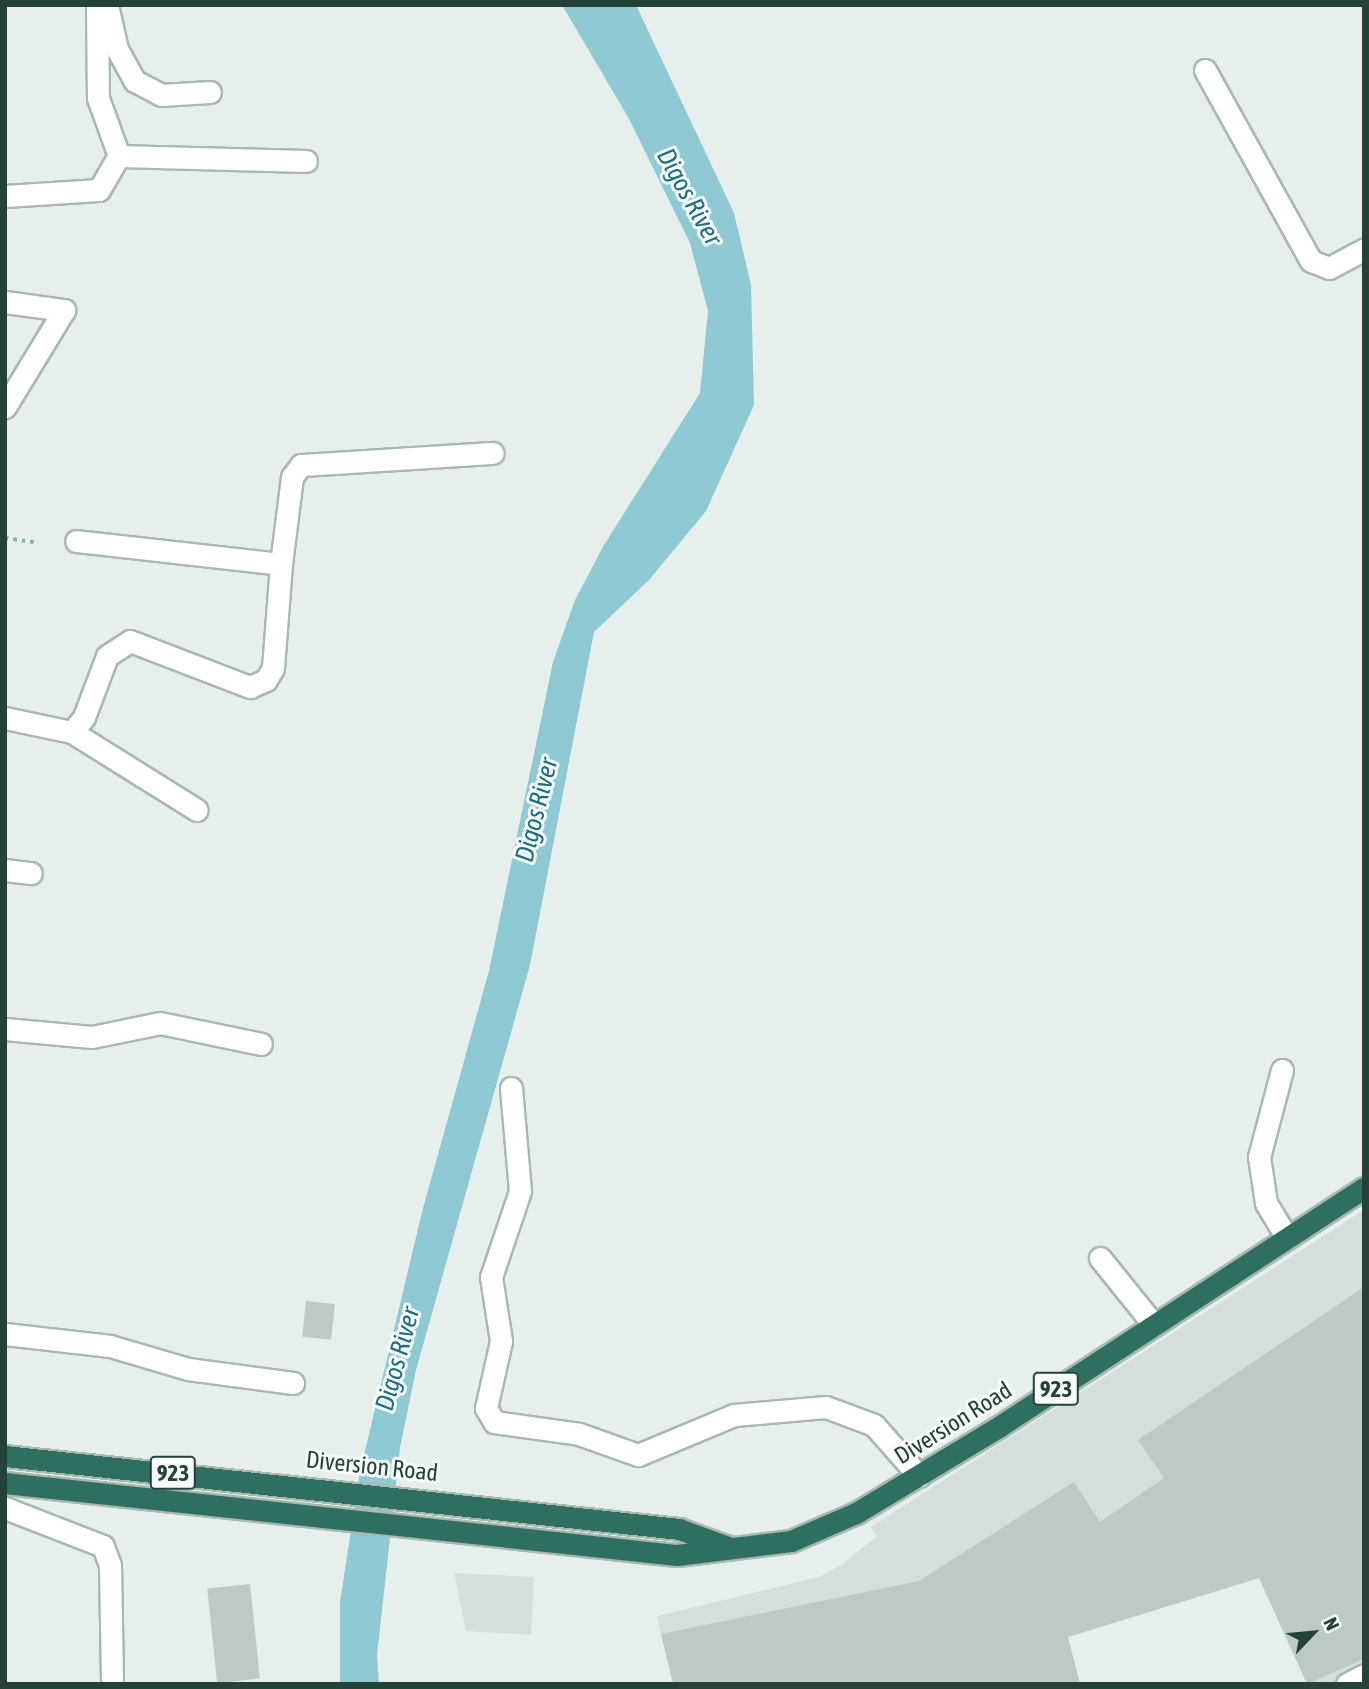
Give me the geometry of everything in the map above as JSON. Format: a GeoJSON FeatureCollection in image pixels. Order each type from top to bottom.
{"type":"FeatureCollection","features":[{"type":"Feature","properties":{"kind":"highway","name":"Diversion Road"},"geometry":{"type":"LineString","coordinates":[[5,1483],[338,1515],[677,1555],[817,1532],[919,1476],[1364,1188]]}},
{"type":"Feature","properties":{"kind":"highway","name":"Diversion Road"},"geometry":{"type":"LineString","coordinates":[[5,1456],[341,1489],[680,1529],[730,1548]]}},
{"type":"Feature","properties":{"kind":"street"},"geometry":{"type":"LineString","coordinates":[[97,5],[98,98],[119,156]]}},
{"type":"Feature","properties":{"kind":"street"},"geometry":{"type":"LineString","coordinates":[[107,5],[117,49],[135,81],[161,96],[210,92]]}},
{"type":"Feature","properties":{"kind":"street"},"geometry":{"type":"LineString","coordinates":[[1205,70],[1311,261],[1329,268],[1364,249]]}},
{"type":"Feature","properties":{"kind":"street"},"geometry":{"type":"LineString","coordinates":[[119,156],[306,161]]}},
{"type":"Feature","properties":{"kind":"street"},"geometry":{"type":"LineString","coordinates":[[5,196],[99,190],[119,156]]}},
{"type":"Feature","properties":{"kind":"street"},"geometry":{"type":"LineString","coordinates":[[5,302],[64,310],[5,407]]}},
{"type":"Feature","properties":{"kind":"street"},"geometry":{"type":"LineString","coordinates":[[72,732],[84,717],[107,656],[130,641],[250,687],[266,680],[273,668],[281,564],[292,477],[301,465],[492,453]]}},
{"type":"Feature","properties":{"kind":"street"},"geometry":{"type":"LineString","coordinates":[[76,541],[281,564]]}},
{"type":"Feature","properties":{"kind":"street"},"geometry":{"type":"LineString","coordinates":[[5,718],[72,732],[197,810]]}},
{"type":"Feature","properties":{"kind":"street"},"geometry":{"type":"LineString","coordinates":[[5,870],[31,873]]}},
{"type":"Feature","properties":{"kind":"street"},"geometry":{"type":"LineString","coordinates":[[5,1029],[92,1037],[160,1023],[261,1044]]}},
{"type":"Feature","properties":{"kind":"street"},"geometry":{"type":"LineString","coordinates":[[1282,1070],[1259,1157],[1266,1203],[1287,1238]]}},
{"type":"Feature","properties":{"kind":"street"},"geometry":{"type":"LineString","coordinates":[[512,1088],[520,1191],[491,1277],[501,1341],[486,1408],[494,1422],[579,1434],[638,1455],[733,1415],[826,1408],[874,1425],[919,1476]]}},
{"type":"Feature","properties":{"kind":"street"},"geometry":{"type":"LineString","coordinates":[[1100,1258],[1154,1325]]}},
{"type":"Feature","properties":{"kind":"street"},"geometry":{"type":"LineString","coordinates":[[5,1334],[110,1346],[188,1369],[293,1383]]}},
{"type":"Feature","properties":{"kind":"street"},"geometry":{"type":"LineString","coordinates":[[5,1508],[103,1546],[110,1565],[112,1684]]}},
{"type":"Feature","properties":{"kind":"street"},"geometry":{"type":"LineString","coordinates":[[1347,1684],[1364,1675]]}},
{"type":"Feature","properties":{"kind":"path"},"geometry":{"type":"LineString","coordinates":[[5,538],[35,542]]}},
{"type":"Feature","properties":{"kind":"shaded area"},"geometry":{"type":"Polygon","coordinates":[[[1364,1210],[1364,1684],[1307,1684],[1259,1578],[1068,1637],[1080,1684],[673,1684],[657,1616],[819,1577],[843,1564],[877,1536],[871,1527],[1364,1210]]]}},
{"type":"Feature","properties":{"kind":"shaded area"},"geometry":{"type":"Polygon","coordinates":[[[454,1573],[534,1577],[531,1635],[466,1631],[454,1573]]]}},
{"type":"Feature","properties":{"kind":"water","name":"Digos River"},"geometry":{"type":"Polygon","coordinates":[[[562,5],[636,5],[734,213],[751,285],[754,405],[706,511],[649,580],[594,632],[530,965],[416,1370],[400,1448],[377,1655],[379,1684],[340,1684],[340,1602],[360,1472],[422,1212],[489,971],[553,662],[575,600],[604,545],[700,393],[708,311],[690,243],[628,117],[562,5]]]}},
{"type":"Feature","properties":{"kind":"building"},"geometry":{"type":"Polygon","coordinates":[[[1364,1287],[1364,1659],[1307,1684],[1259,1578],[1068,1637],[1080,1684],[673,1684],[661,1634],[919,1581],[1074,1482],[1100,1522],[1164,1478],[1138,1440],[1364,1287]]]}},
{"type":"Feature","properties":{"kind":"building"},"geometry":{"type":"Polygon","coordinates":[[[306,1301],[335,1304],[331,1340],[302,1337],[306,1301]]]}},
{"type":"Feature","properties":{"kind":"building"},"geometry":{"type":"Polygon","coordinates":[[[250,1584],[260,1678],[217,1683],[207,1588],[250,1584]]]}}]}
